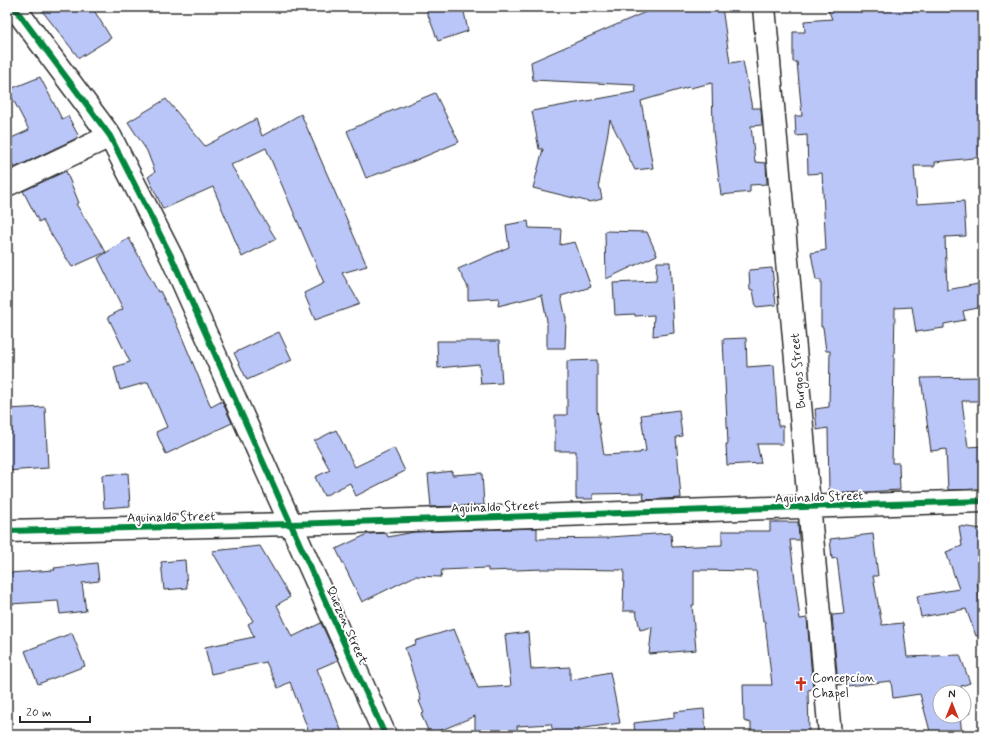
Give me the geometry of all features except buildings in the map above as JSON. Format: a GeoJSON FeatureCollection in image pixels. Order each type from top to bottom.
{"type":"FeatureCollection","features":[{"type":"Feature","properties":{"kind":"street","name":"Quezon Street"},"geometry":{"type":"LineString","coordinates":[[14,7],[110,136],[172,258],[385,735]]}},
{"type":"Feature","properties":{"kind":"street","name":"Burgos Street"},"geometry":{"type":"LineString","coordinates":[[764,7],[830,735]]}},
{"type":"Feature","properties":{"kind":"street"},"geometry":{"type":"LineString","coordinates":[[7,185],[110,136]]}},
{"type":"Feature","properties":{"kind":"street","name":"Aguinaldo Street"},"geometry":{"type":"LineString","coordinates":[[7,531],[291,524],[983,501]]}},
{"type":"Feature","properties":{"kind":"cycle path"},"geometry":{"type":"LineString","coordinates":[[14,7],[110,136],[172,258],[385,735]]}},
{"type":"Feature","properties":{"kind":"cycle path"},"geometry":{"type":"LineString","coordinates":[[7,531],[291,524],[983,501]]}},
{"type":"Feature","properties":{"kind":"place","name":"Concepcion Chapel"},"geometry":{"type":"Point","coordinates":[801,684]}}]}
